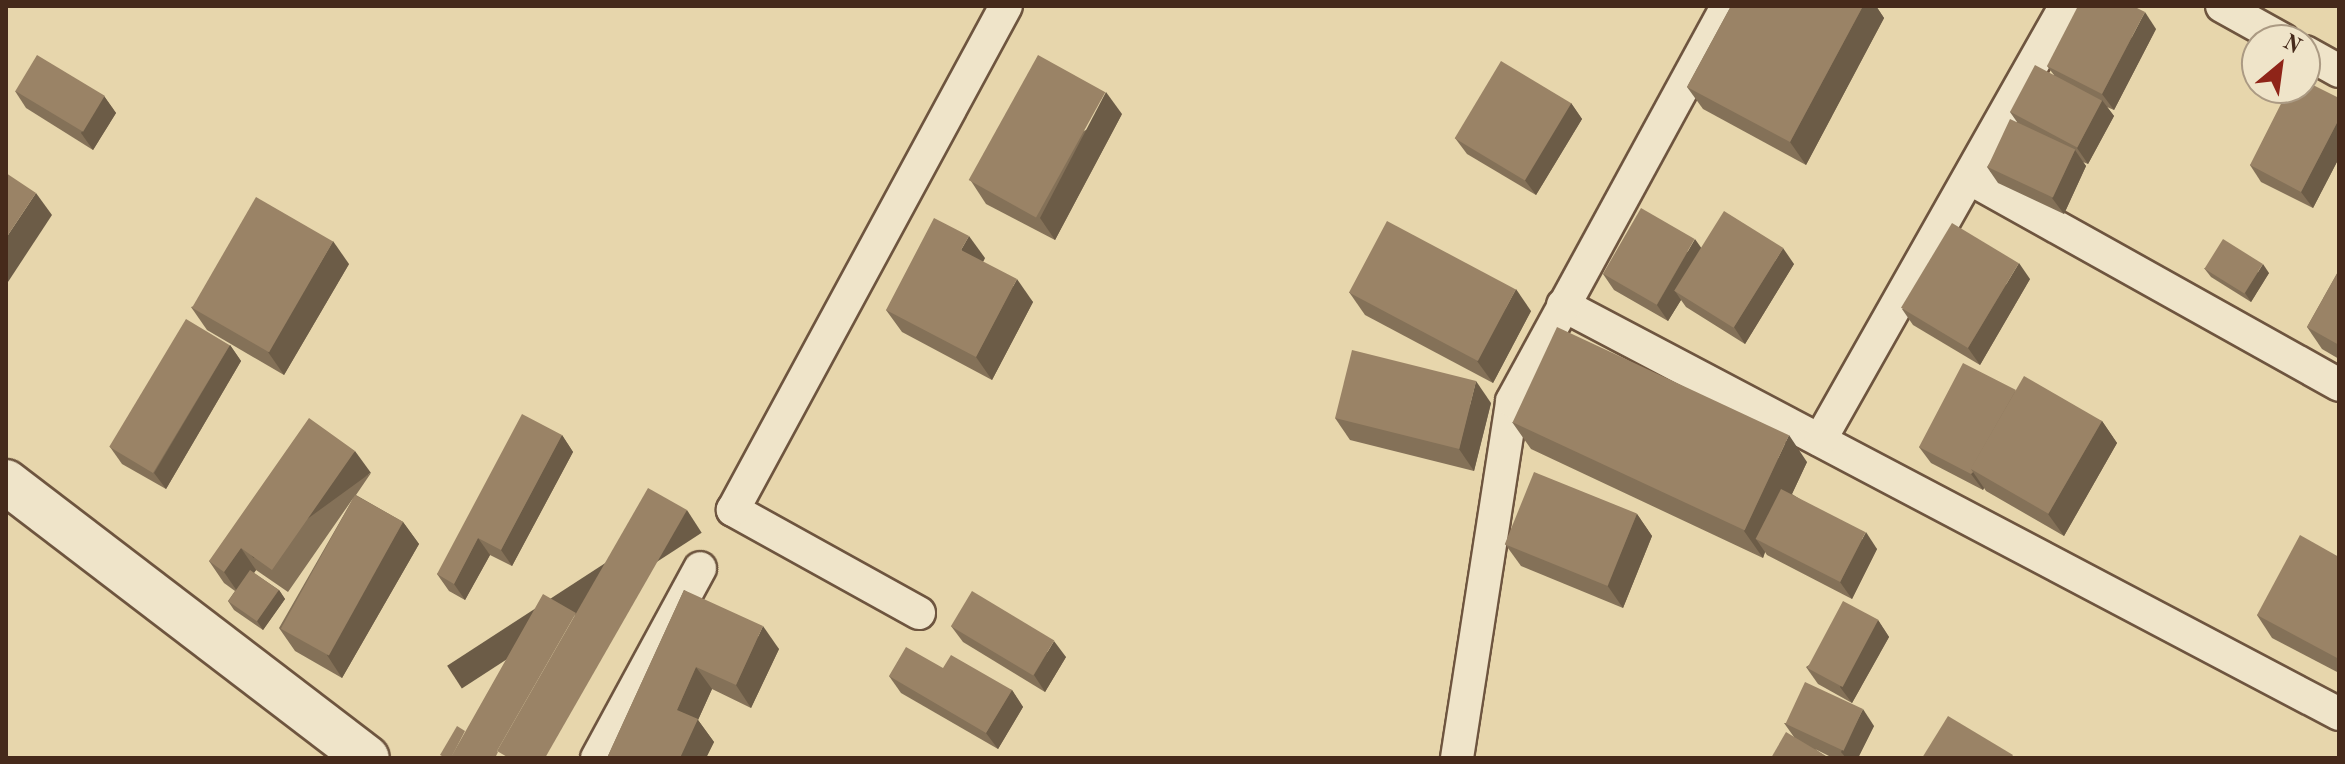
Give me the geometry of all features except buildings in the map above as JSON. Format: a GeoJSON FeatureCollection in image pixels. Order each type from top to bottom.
{"type":"FeatureCollection","features":[{"type":"Feature","properties":{"kind":"main road"},"geometry":{"type":"LineString","coordinates":[[6,482],[367,758]]}},
{"type":"Feature","properties":{"kind":"street"},"geometry":{"type":"LineString","coordinates":[[919,613],[733,510],[1006,6]]}},
{"type":"Feature","properties":{"kind":"street"},"geometry":{"type":"LineString","coordinates":[[1457,758],[1512,401],[1727,6]]}},
{"type":"Feature","properties":{"kind":"street"},"geometry":{"type":"LineString","coordinates":[[1820,440],[2066,6]]}},
{"type":"Feature","properties":{"kind":"street"},"geometry":{"type":"LineString","coordinates":[[2222,6],[2254,24]]}},
{"type":"Feature","properties":{"kind":"street"},"geometry":{"type":"LineString","coordinates":[[2321,61],[2339,71]]}},
{"type":"Feature","properties":{"kind":"street"},"geometry":{"type":"LineString","coordinates":[[1969,178],[2339,385]]}},
{"type":"Feature","properties":{"kind":"street"},"geometry":{"type":"LineString","coordinates":[[1563,305],[2339,714]]}},
{"type":"Feature","properties":{"kind":"street"},"geometry":{"type":"LineString","coordinates":[[597,758],[700,568]]}}]}
